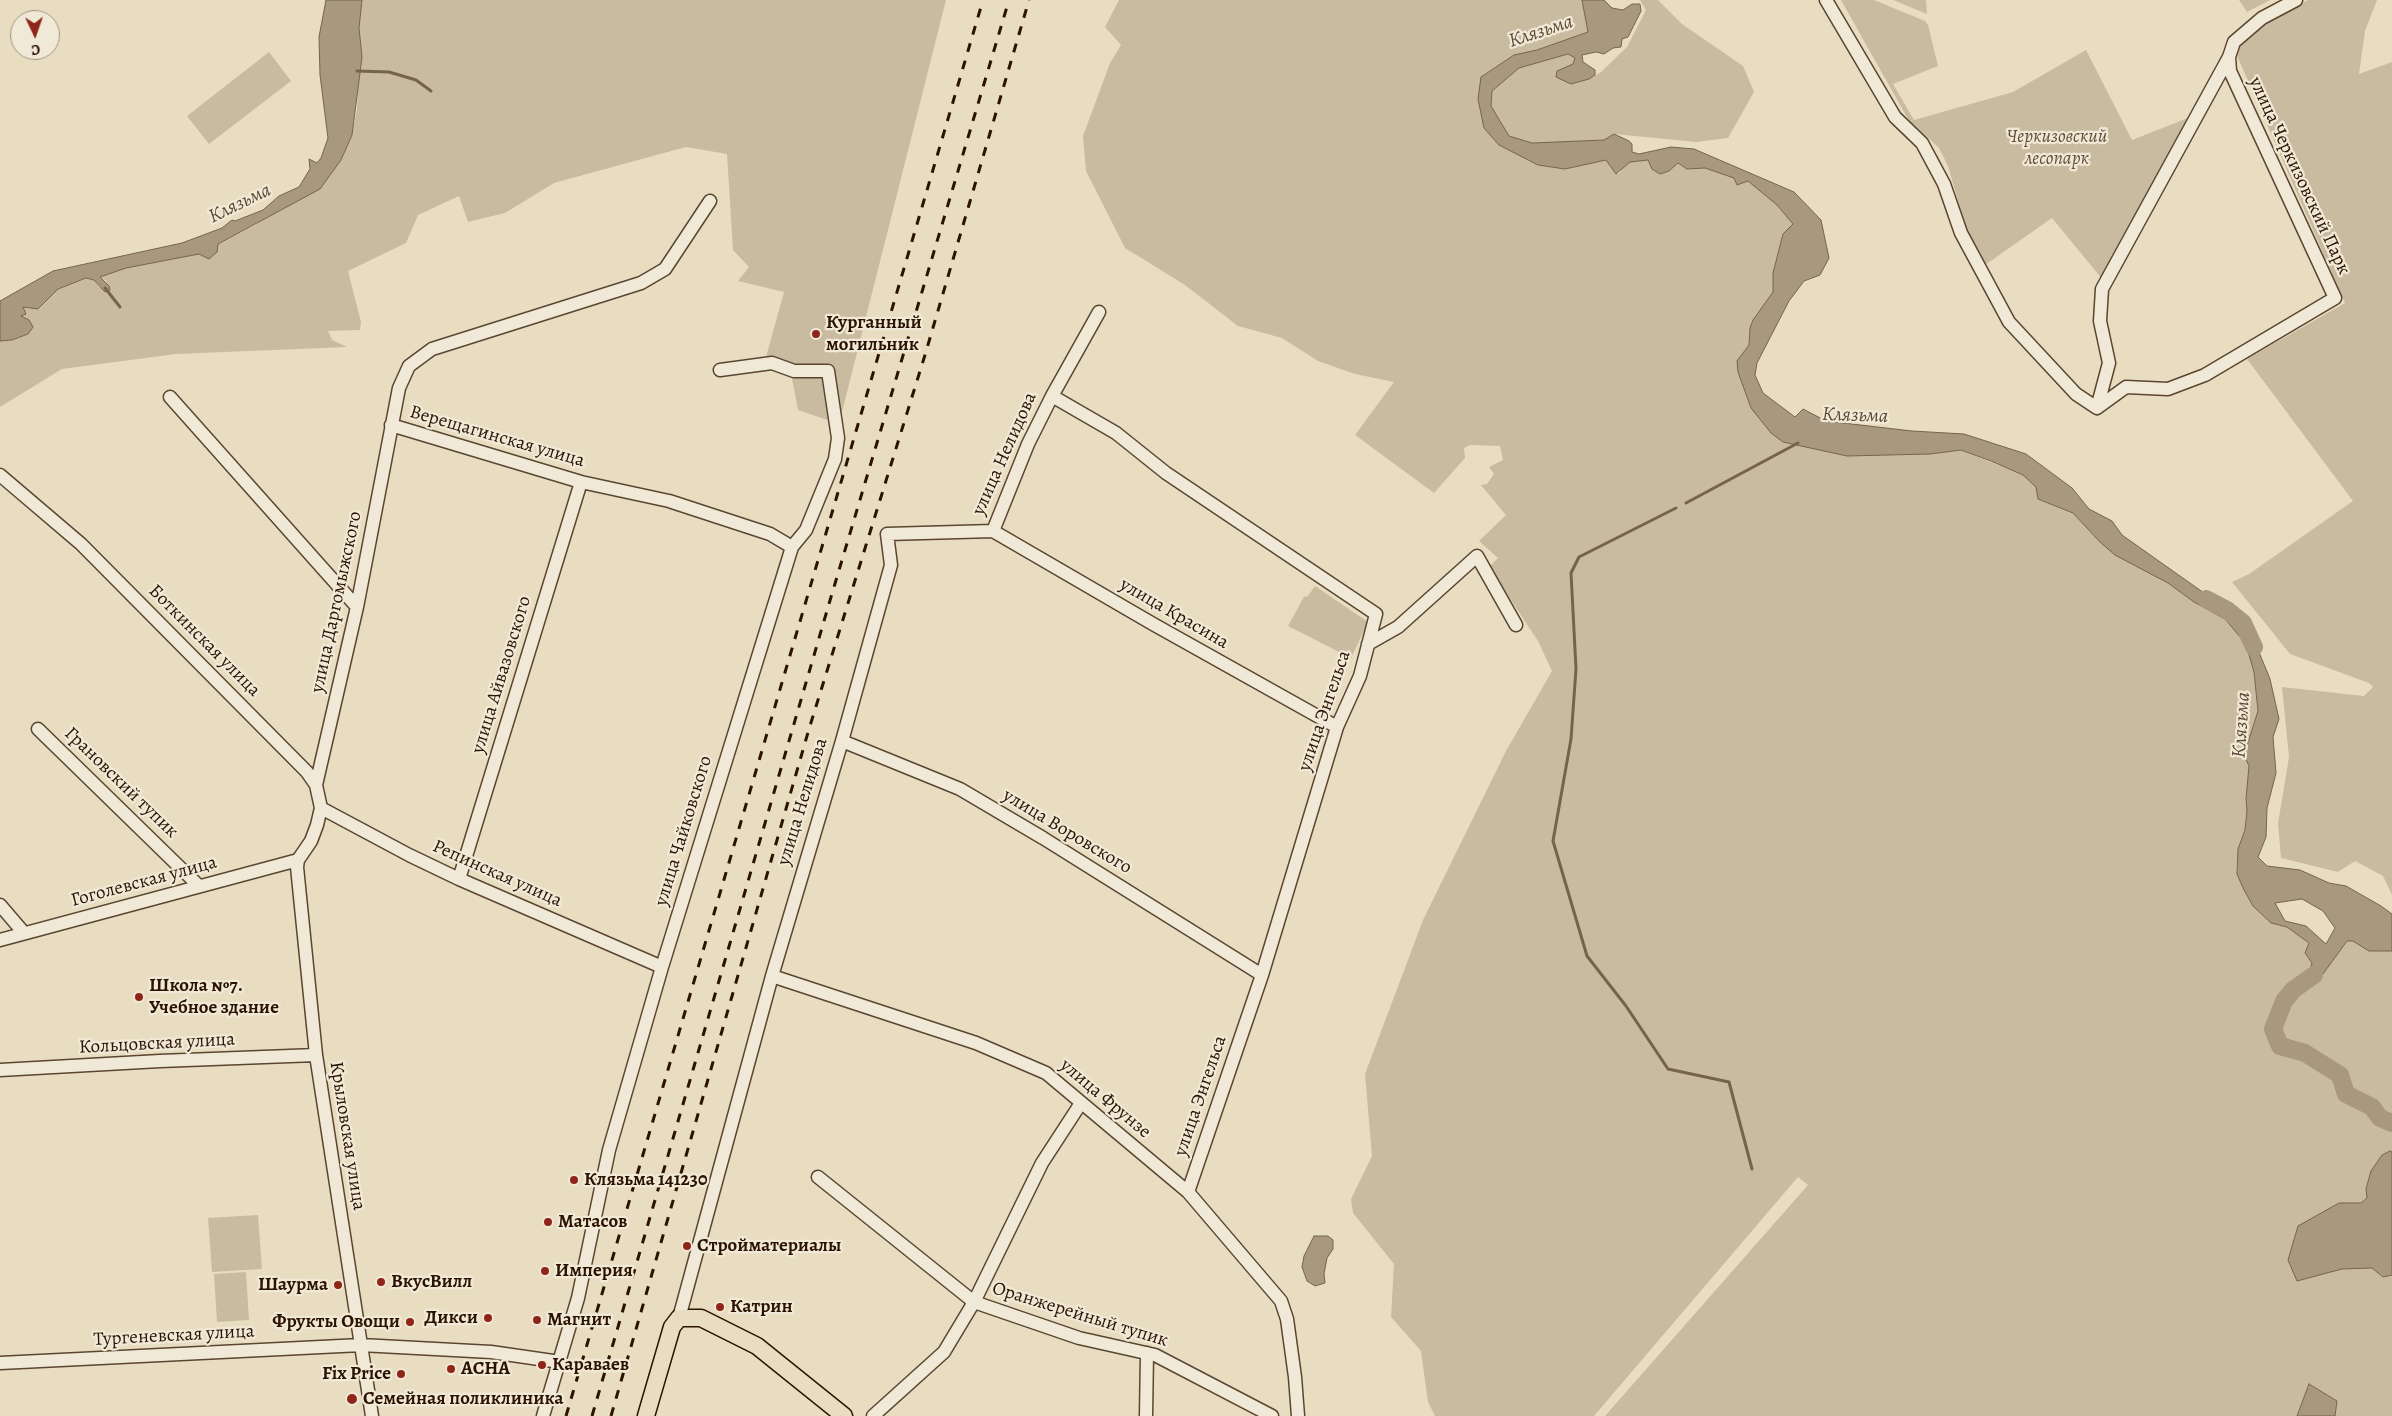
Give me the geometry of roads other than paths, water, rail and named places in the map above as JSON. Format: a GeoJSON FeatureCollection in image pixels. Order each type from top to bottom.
{"type":"FeatureCollection","features":[{"type":"Feature","properties":{"kind":"main road","name":"улица Нелидова"},"geometry":{"type":"LineString","coordinates":[[646,1416],[672,1327],[679,1318]]}},
{"type":"Feature","properties":{"kind":"main road"},"geometry":{"type":"LineString","coordinates":[[679,1318],[701,1318],[757,1346],[844,1416]]}},
{"type":"Feature","properties":{"kind":"street"},"geometry":{"type":"LineString","coordinates":[[1826,0],[1895,117],[1922,143],[1944,184],[1961,234],[2009,322],[2076,394],[2097,408],[2109,363],[2100,321],[2102,289],[2228,57],[2234,42],[2262,18],[2296,0]]}},
{"type":"Feature","properties":{"kind":"street","name":"улица Черкизовский Парк"},"geometry":{"type":"LineString","coordinates":[[2097,408],[2126,387],[2168,389],[2205,375],[2335,298],[2240,94],[2230,71],[2228,57]]}},
{"type":"Feature","properties":{"kind":"street","name":"Верещагинская улица"},"geometry":{"type":"LineString","coordinates":[[710,201],[665,269],[641,283],[432,349],[409,366],[399,388],[391,425],[581,482],[670,501],[770,534],[792,546]]}},
{"type":"Feature","properties":{"kind":"street","name":"улица Нелидова"},"geometry":{"type":"LineString","coordinates":[[679,1318],[772,976],[892,565],[887,534],[993,531],[1028,444],[1052,396],[1099,312]]}},
{"type":"Feature","properties":{"kind":"street","name":"улица Чайковского"},"geometry":{"type":"LineString","coordinates":[[543,1416],[578,1298],[609,1150],[662,967],[792,546],[806,530],[835,458],[838,438],[828,371],[794,371],[772,363],[720,370]]}},
{"type":"Feature","properties":{"kind":"street","name":"улица Энгельса"},"geometry":{"type":"LineString","coordinates":[[1052,396],[1116,433],[1166,473],[1376,614],[1360,676],[1337,727],[1262,975],[1188,1192]]}},
{"type":"Feature","properties":{"kind":"street"},"geometry":{"type":"LineString","coordinates":[[170,397],[357,607]]}},
{"type":"Feature","properties":{"kind":"street","name":"улица Даргомыжского"},"geometry":{"type":"LineString","coordinates":[[316,785],[357,607],[391,425]]}},
{"type":"Feature","properties":{"kind":"street","name":"Боткинская улица"},"geometry":{"type":"LineString","coordinates":[[0,475],[81,544],[301,765],[316,785],[321,808],[311,841],[298,860]]}},
{"type":"Feature","properties":{"kind":"street","name":"улица Айвазовского"},"geometry":{"type":"LineString","coordinates":[[459,879],[581,482]]}},
{"type":"Feature","properties":{"kind":"street","name":"улица Красина"},"geometry":{"type":"LineString","coordinates":[[993,531],[1153,624],[1337,727]]}},
{"type":"Feature","properties":{"kind":"street"},"geometry":{"type":"LineString","coordinates":[[1368,644],[1398,627],[1476,556],[1516,625]]}},
{"type":"Feature","properties":{"kind":"street","name":"Грановский тупик"},"geometry":{"type":"LineString","coordinates":[[38,728],[200,886]]}},
{"type":"Feature","properties":{"kind":"street","name":"улица Воровского"},"geometry":{"type":"LineString","coordinates":[[842,740],[960,790],[1043,838],[1262,975]]}},
{"type":"Feature","properties":{"kind":"street","name":"Репинская улица"},"geometry":{"type":"LineString","coordinates":[[321,808],[410,856],[459,879],[662,967]]}},
{"type":"Feature","properties":{"kind":"street","name":"Гоголевская улица"},"geometry":{"type":"LineString","coordinates":[[0,940],[298,860]]}},
{"type":"Feature","properties":{"kind":"street","name":"Крыловская улица"},"geometry":{"type":"LineString","coordinates":[[298,860],[297,867],[316,1056],[372,1416]]}},
{"type":"Feature","properties":{"kind":"street"},"geometry":{"type":"LineString","coordinates":[[0,905],[24,933]]}},
{"type":"Feature","properties":{"kind":"street","name":"улица Фрунзе"},"geometry":{"type":"LineString","coordinates":[[772,976],[976,1043],[1046,1073],[1188,1192],[1281,1301],[1287,1319],[1294,1367],[1298,1416]]}},
{"type":"Feature","properties":{"kind":"street","name":"Кольцовская улица"},"geometry":{"type":"LineString","coordinates":[[0,1070],[160,1061],[316,1056]]}},
{"type":"Feature","properties":{"kind":"street"},"geometry":{"type":"LineString","coordinates":[[873,1416],[944,1352],[974,1302],[1042,1163],[1080,1103]]}},
{"type":"Feature","properties":{"kind":"street","name":"Оранжерейный тупик"},"geometry":{"type":"LineString","coordinates":[[818,1177],[974,1302],[1079,1338],[1155,1355],[1272,1416]]}},
{"type":"Feature","properties":{"kind":"street","name":"Тургеневская улица"},"geometry":{"type":"LineString","coordinates":[[0,1363],[361,1345],[491,1352],[560,1362]]}},
{"type":"Feature","properties":{"kind":"street"},"geometry":{"type":"LineString","coordinates":[[1146,1416],[1147,1353]]}},
{"type":"Feature","properties":{"kind":"waterway"},"geometry":{"type":"LineString","coordinates":[[357,71],[389,72],[416,80],[431,91]]}},
{"type":"Feature","properties":{"kind":"waterway"},"geometry":{"type":"LineString","coordinates":[[105,288],[120,307]]}},
{"type":"Feature","properties":{"kind":"waterway"},"geometry":{"type":"LineString","coordinates":[[1686,503],[1798,443]]}},
{"type":"Feature","properties":{"kind":"waterway"},"geometry":{"type":"LineString","coordinates":[[1676,508],[1579,557],[1571,573],[1576,669],[1571,739],[1553,841],[1587,956],[1626,1006],[1668,1069],[1729,1082],[1752,1169]]}},
{"type":"Feature","properties":{"kind":"waterway","name":"Клязьма"},"geometry":{"type":"LineString","coordinates":[[2206,599],[2227,610],[2243,623],[2254,647]]}},
{"type":"Feature","properties":{"kind":"waterway"},"geometry":{"type":"LineString","coordinates":[[2314,975],[2293,990],[2284,1001],[2273,1029],[2280,1046],[2305,1053],[2340,1075],[2346,1094],[2372,1107],[2380,1118],[2392,1123]]}},
{"type":"Feature","properties":{"kind":"railway"},"geometry":{"type":"LineString","coordinates":[[566,1416],[983,0]]}},
{"type":"Feature","properties":{"kind":"railway"},"geometry":{"type":"LineString","coordinates":[[592,1416],[831,597],[1009,0]]}},
{"type":"Feature","properties":{"kind":"railway"},"geometry":{"type":"LineString","coordinates":[[611,1416],[809,729],[925,355],[1029,0]]}},
{"type":"Feature","properties":{"kind":"place","name":"Курганный могильник"},"geometry":{"type":"Point","coordinates":[816,334]}},
{"type":"Feature","properties":{"kind":"place","name":"Школа №7. Учебное здание"},"geometry":{"type":"Point","coordinates":[139,997]}},
{"type":"Feature","properties":{"kind":"place","name":"Клязьма 141230"},"geometry":{"type":"Point","coordinates":[574,1180]}},
{"type":"Feature","properties":{"kind":"place","name":"Матасов"},"geometry":{"type":"Point","coordinates":[548,1222]}},
{"type":"Feature","properties":{"kind":"place","name":"Стройматериалы"},"geometry":{"type":"Point","coordinates":[687,1246]}},
{"type":"Feature","properties":{"kind":"place","name":"Империя"},"geometry":{"type":"Point","coordinates":[545,1271]}},
{"type":"Feature","properties":{"kind":"place","name":"ВкусВилл"},"geometry":{"type":"Point","coordinates":[381,1282]}},
{"type":"Feature","properties":{"kind":"place","name":"Шаурма"},"geometry":{"type":"Point","coordinates":[338,1285]}},
{"type":"Feature","properties":{"kind":"place","name":"Катрин"},"geometry":{"type":"Point","coordinates":[720,1307]}},
{"type":"Feature","properties":{"kind":"place","name":"Дикси"},"geometry":{"type":"Point","coordinates":[488,1318]}},
{"type":"Feature","properties":{"kind":"place","name":"Магнит"},"geometry":{"type":"Point","coordinates":[537,1320]}},
{"type":"Feature","properties":{"kind":"place","name":"Фрукты Овощи"},"geometry":{"type":"Point","coordinates":[410,1322]}},
{"type":"Feature","properties":{"kind":"place","name":"Караваев"},"geometry":{"type":"Point","coordinates":[542,1365]}},
{"type":"Feature","properties":{"kind":"place","name":"АСНА"},"geometry":{"type":"Point","coordinates":[451,1369]}},
{"type":"Feature","properties":{"kind":"place","name":"Fix Price"},"geometry":{"type":"Point","coordinates":[401,1374]}},
{"type":"Feature","properties":{"kind":"place","name":"Семейная поликлиника"},"geometry":{"type":"Point","coordinates":[352,1399]}},
{"type":"Feature","properties":{"kind":"park label","name":"Черкизовский лесопарк"},"geometry":{"type":"Point","coordinates":[2057,148]}}]}
